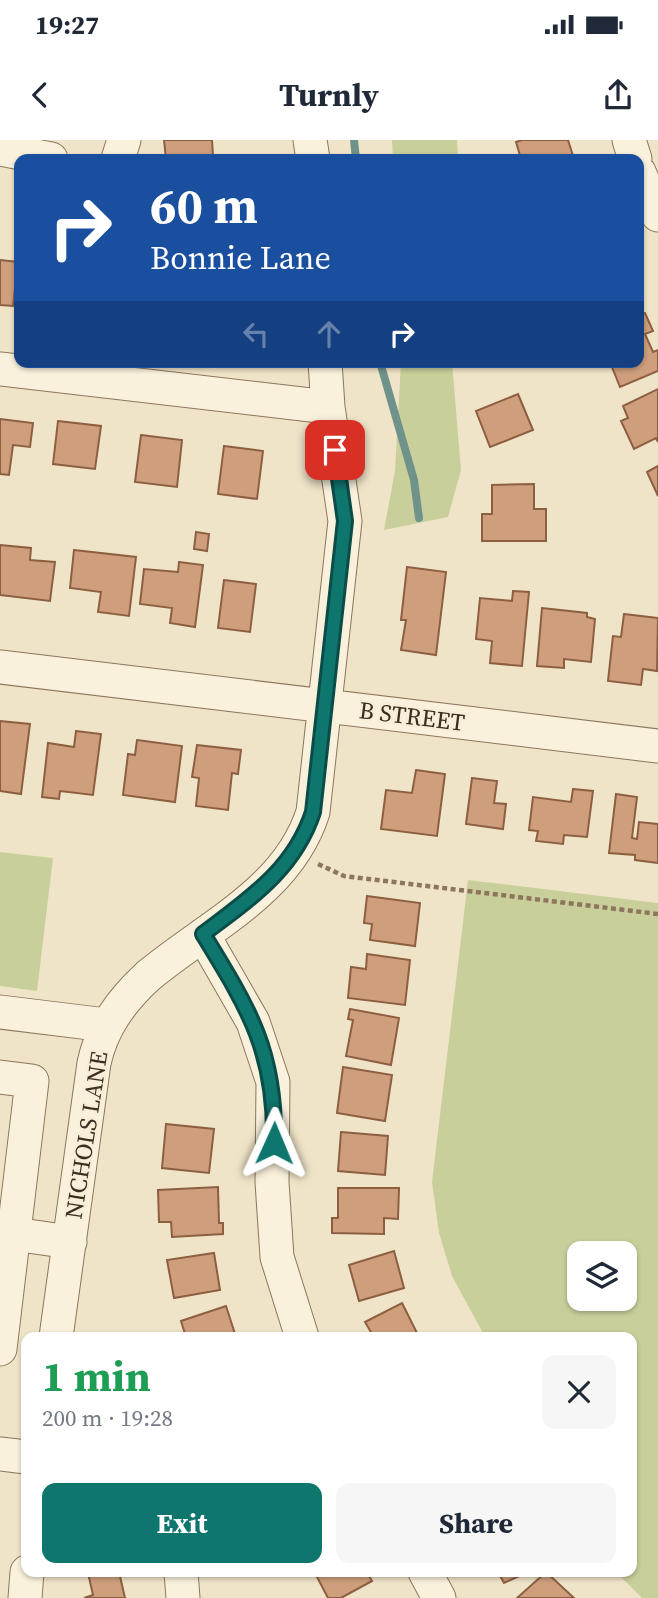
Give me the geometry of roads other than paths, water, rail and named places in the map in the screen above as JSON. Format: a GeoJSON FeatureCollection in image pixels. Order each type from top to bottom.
{"type":"FeatureCollection","features":[{"type":"Feature","properties":{"kind":"street"},"geometry":{"type":"LineString","coordinates":[[0,149],[26,154]]}},
{"type":"Feature","properties":{"kind":"street"},"geometry":{"type":"LineString","coordinates":[[644,183],[658,215]]}},
{"type":"Feature","properties":{"kind":"street","name":"NICHOLS LANE"},"geometry":{"type":"LineString","coordinates":[[57,1332],[94,1063],[106,1025],[139,984],[273,880],[295,854],[313,812],[345,521],[328,407],[325,368]]}},
{"type":"Feature","properties":{"kind":"street"},"geometry":{"type":"LineString","coordinates":[[0,369],[328,407]]}},
{"type":"Feature","properties":{"kind":"street","name":"B STREET"},"geometry":{"type":"LineString","coordinates":[[0,667],[658,746]]}},
{"type":"Feature","properties":{"kind":"street"},"geometry":{"type":"LineString","coordinates":[[203,934],[253,1022],[273,1082],[272,1182],[277,1258],[300,1332]]}},
{"type":"Feature","properties":{"kind":"street"},"geometry":{"type":"LineString","coordinates":[[0,1012],[106,1025]]}},
{"type":"Feature","properties":{"kind":"street"},"geometry":{"type":"LineString","coordinates":[[0,1077],[32,1081],[7,1233],[0,1349]]}},
{"type":"Feature","properties":{"kind":"street"},"geometry":{"type":"LineString","coordinates":[[7,1233],[70,1242]]}},
{"type":"Feature","properties":{"kind":"street"},"geometry":{"type":"LineString","coordinates":[[0,1454],[21,1456]]}},
{"type":"Feature","properties":{"kind":"street"},"geometry":{"type":"LineString","coordinates":[[25,1598],[27,1577]]}},
{"type":"Feature","properties":{"kind":"street"},"geometry":{"type":"LineString","coordinates":[[181,1577],[183,1598]]}},
{"type":"Feature","properties":{"kind":"street"},"geometry":{"type":"LineString","coordinates":[[428,1577],[439,1598]]}},
{"type":"Feature","properties":{"kind":"waterway"},"geometry":{"type":"LineString","coordinates":[[354,140],[355,154]]}},
{"type":"Feature","properties":{"kind":"waterway"},"geometry":{"type":"LineString","coordinates":[[382,368],[414,480],[419,518]]}}]}
